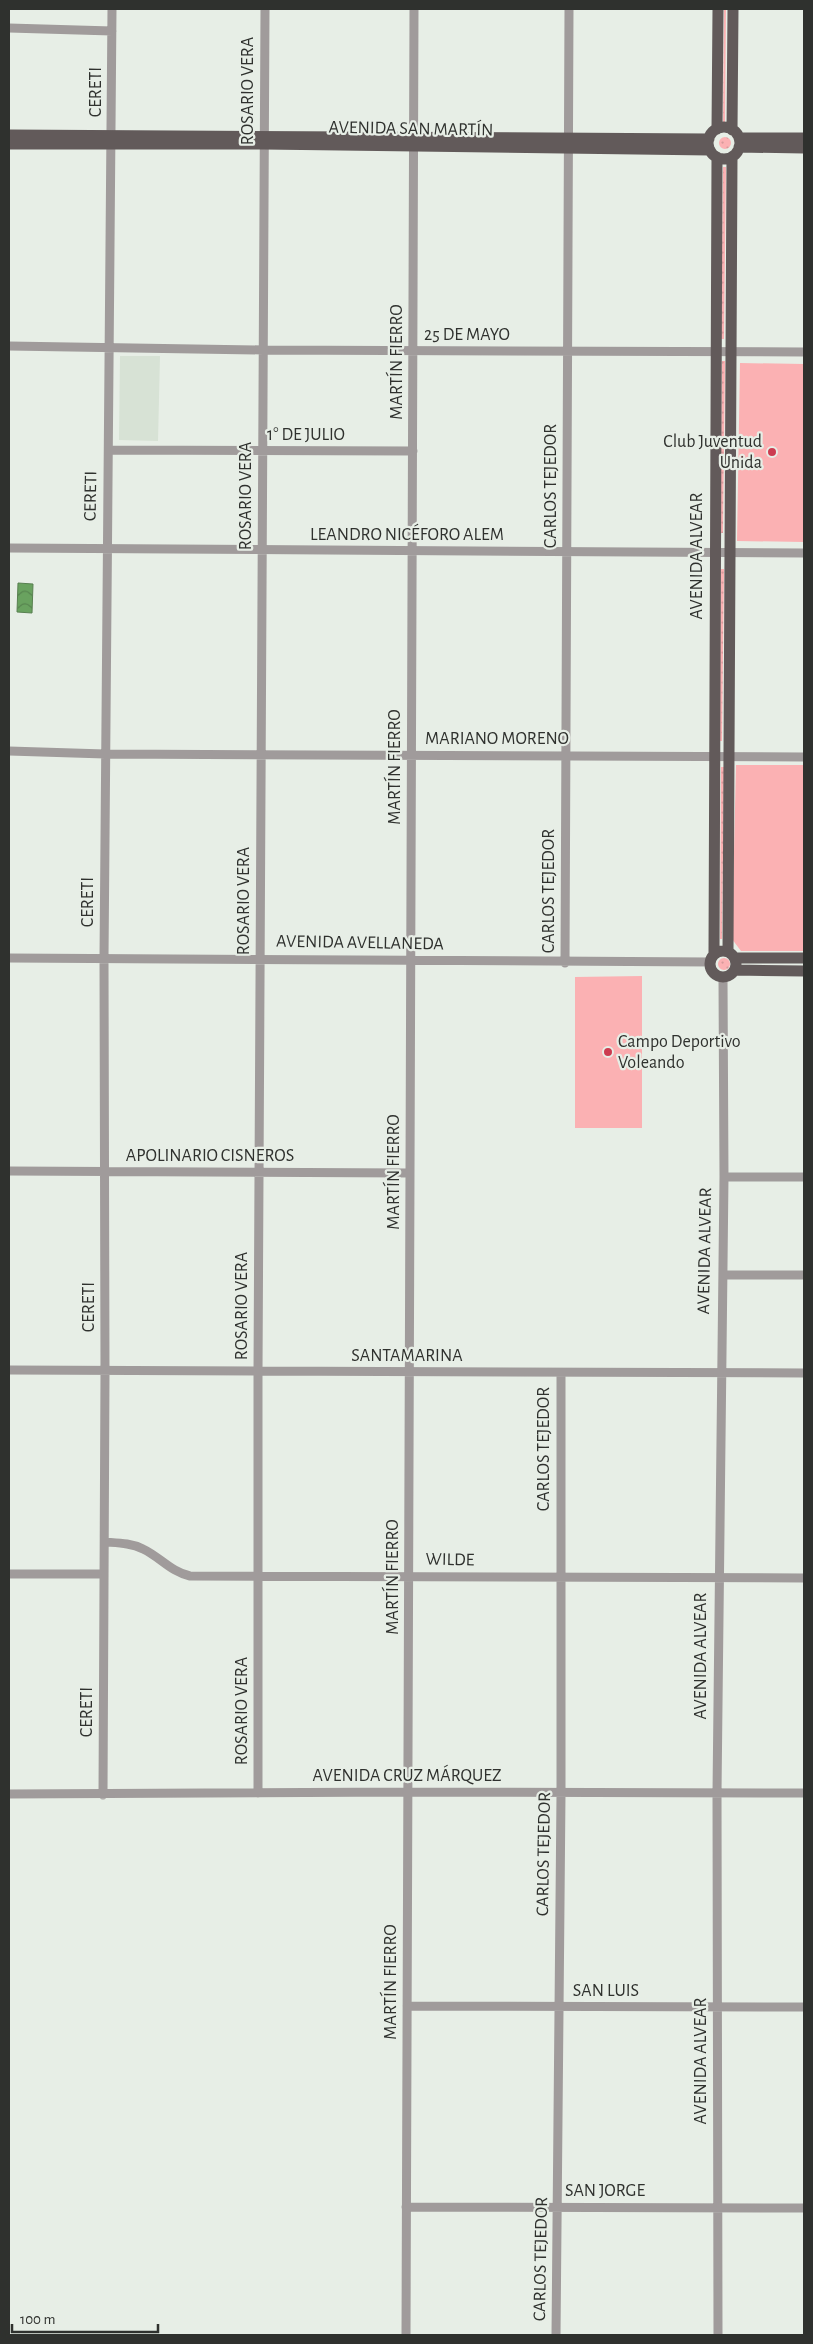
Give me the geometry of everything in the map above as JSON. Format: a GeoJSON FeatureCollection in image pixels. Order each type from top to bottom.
{"type":"FeatureCollection","features":[{"type":"Feature","properties":{"kind":"main road"},"geometry":{"type":"LineString","coordinates":[[712,149],[717,129],[718,9]]}},
{"type":"Feature","properties":{"kind":"main road"},"geometry":{"type":"LineString","coordinates":[[732,9],[737,138],[732,157]]}},
{"type":"Feature","properties":{"kind":"main road"},"geometry":{"type":"LineString","coordinates":[[717,129],[722,128],[737,138],[804,148]]}},
{"type":"Feature","properties":{"kind":"main road"},"geometry":{"type":"LineString","coordinates":[[9,135],[112,139]]}},
{"type":"Feature","properties":{"kind":"main road"},"geometry":{"type":"LineString","coordinates":[[737,138],[804,138]]}},
{"type":"Feature","properties":{"kind":"main road","name":"AVENIDA SAN MARTÍN"},"geometry":{"type":"LineString","coordinates":[[112,139],[569,143],[712,149],[727,159],[732,157]]}},
{"type":"Feature","properties":{"kind":"main road"},"geometry":{"type":"LineString","coordinates":[[9,144],[112,139]]}},
{"type":"Feature","properties":{"kind":"main road","name":"AVENIDA ALVEAR"},"geometry":{"type":"LineString","coordinates":[[712,149],[716,352],[712,958]]}},
{"type":"Feature","properties":{"kind":"main road","name":"AVENIDA ALVEAR"},"geometry":{"type":"LineString","coordinates":[[732,157],[728,757],[732,955]]}},
{"type":"Feature","properties":{"kind":"main road"},"geometry":{"type":"LineString","coordinates":[[732,955],[735,970],[732,975],[723,978],[712,972],[712,958],[722,951],[732,955],[804,958]]}},
{"type":"Feature","properties":{"kind":"main road"},"geometry":{"type":"LineString","coordinates":[[735,970],[804,971]]}},
{"type":"Feature","properties":{"kind":"street","name":"CERETI"},"geometry":{"type":"LineString","coordinates":[[103,1795],[103,1574],[105,1542],[106,1372],[104,958],[112,9]]}},
{"type":"Feature","properties":{"kind":"street","name":"ROSARIO VERA"},"geometry":{"type":"LineString","coordinates":[[258,1793],[258,1372],[265,9]]}},
{"type":"Feature","properties":{"kind":"street","name":"MARTÍN FIERRO"},"geometry":{"type":"LineString","coordinates":[[406,2335],[414,9]]}},
{"type":"Feature","properties":{"kind":"street","name":"CARLOS TEJEDOR"},"geometry":{"type":"LineString","coordinates":[[565,963],[569,9]]}},
{"type":"Feature","properties":{"kind":"street"},"geometry":{"type":"LineString","coordinates":[[9,28],[112,30]]}},
{"type":"Feature","properties":{"kind":"street","name":"25 DE MAYO"},"geometry":{"type":"LineString","coordinates":[[9,346],[263,350],[804,352]]}},
{"type":"Feature","properties":{"kind":"street","name":"1° DE JULIO"},"geometry":{"type":"LineString","coordinates":[[108,450],[413,452]]}},
{"type":"Feature","properties":{"kind":"street","name":"LEANDRO NICÉFORO ALEM"},"geometry":{"type":"LineString","coordinates":[[9,548],[804,553]]}},
{"type":"Feature","properties":{"kind":"street","name":"MARIANO MORENO"},"geometry":{"type":"LineString","coordinates":[[9,751],[106,754],[804,757]]}},
{"type":"Feature","properties":{"kind":"street","name":"AVENIDA AVELLANEDA"},"geometry":{"type":"LineString","coordinates":[[9,958],[411,960],[565,963],[712,958]]}},
{"type":"Feature","properties":{"kind":"street","name":"AVENIDA ALVEAR"},"geometry":{"type":"LineString","coordinates":[[718,2335],[718,1578],[724,1177],[723,978]]}},
{"type":"Feature","properties":{"kind":"street","name":"APOLINARIO CISNEROS"},"geometry":{"type":"LineString","coordinates":[[9,1171],[410,1174]]}},
{"type":"Feature","properties":{"kind":"street"},"geometry":{"type":"LineString","coordinates":[[724,1177],[804,1177]]}},
{"type":"Feature","properties":{"kind":"street"},"geometry":{"type":"LineString","coordinates":[[723,1275],[804,1275]]}},
{"type":"Feature","properties":{"kind":"street","name":"SANTAMARINA"},"geometry":{"type":"LineString","coordinates":[[9,1370],[106,1372],[804,1373]]}},
{"type":"Feature","properties":{"kind":"street","name":"CARLOS TEJEDOR"},"geometry":{"type":"LineString","coordinates":[[556,2335],[561,1794],[561,1373]]}},
{"type":"Feature","properties":{"kind":"street","name":"WILDE"},"geometry":{"type":"LineString","coordinates":[[105,1542],[125,1543],[135,1546],[155,1556],[173,1570],[190,1576],[804,1578]]}},
{"type":"Feature","properties":{"kind":"street"},"geometry":{"type":"LineString","coordinates":[[9,1574],[103,1574]]}},
{"type":"Feature","properties":{"kind":"street","name":"AVENIDA CRUZ MÁRQUEZ"},"geometry":{"type":"LineString","coordinates":[[9,1794],[804,1793]]}},
{"type":"Feature","properties":{"kind":"street","name":"SAN LUIS"},"geometry":{"type":"LineString","coordinates":[[407,2006],[559,2008],[804,2007]]}},
{"type":"Feature","properties":{"kind":"street","name":"SAN JORGE"},"geometry":{"type":"LineString","coordinates":[[406,2207],[804,2208]]}},
{"type":"Feature","properties":{"kind":"shaded area"},"geometry":{"type":"Polygon","coordinates":[[[724,9],[726,9],[725,122],[723,122],[724,9]]]}},
{"type":"Feature","properties":{"kind":"shaded area"},"geometry":{"type":"Polygon","coordinates":[[[727,137],[730,138],[730,148],[723,149],[720,148],[719,141],[720,138],[727,137]]]}},
{"type":"Feature","properties":{"kind":"shaded area"},"geometry":{"type":"Polygon","coordinates":[[[723,167],[726,167],[724,339],[721,339],[723,167]]]}},
{"type":"Feature","properties":{"kind":"shaded area"},"geometry":{"type":"Polygon","coordinates":[[[120,356],[160,356],[158,441],[119,440],[120,356]]]}},
{"type":"Feature","properties":{"kind":"shaded area"},"geometry":{"type":"Polygon","coordinates":[[[722,361],[725,361],[723,533],[720,533],[722,361]]]}},
{"type":"Feature","properties":{"kind":"shaded area","name":"Club Juventud Unida"},"geometry":{"type":"Polygon","coordinates":[[[740,363],[804,364],[804,542],[737,541],[740,363]]]}},
{"type":"Feature","properties":{"kind":"shaded area"},"geometry":{"type":"Polygon","coordinates":[[[721,569],[724,569],[722,741],[719,741],[721,569]]]}},
{"type":"Feature","properties":{"kind":"shaded area"},"geometry":{"type":"Polygon","coordinates":[[[736,765],[804,765],[804,951],[741,951],[732,939],[736,765]]]}},
{"type":"Feature","properties":{"kind":"shaded area"},"geometry":{"type":"Polygon","coordinates":[[[721,767],[724,767],[722,939],[720,939],[721,767]]]}},
{"type":"Feature","properties":{"kind":"shaded area"},"geometry":{"type":"Polygon","coordinates":[[[722,958],[726,958],[730,964],[726,970],[722,970],[718,966],[718,962],[722,958]]]}},
{"type":"Feature","properties":{"kind":"shaded area","name":"Campo Deportivo Voleando"},"geometry":{"type":"Polygon","coordinates":[[[642,976],[642,1128],[575,1128],[575,977],[642,976]]]}},
{"type":"Feature","properties":{"kind":"water"},"geometry":{"type":"Polygon","coordinates":[[[18,583],[33,584],[32,613],[17,612],[18,583]]]}},
{"type":"Feature","properties":{"kind":"place","name":"Club Juventud Unida"},"geometry":{"type":"Point","coordinates":[772,452]}},
{"type":"Feature","properties":{"kind":"place","name":"Campo Deportivo Voleando"},"geometry":{"type":"Point","coordinates":[608,1052]}}]}
